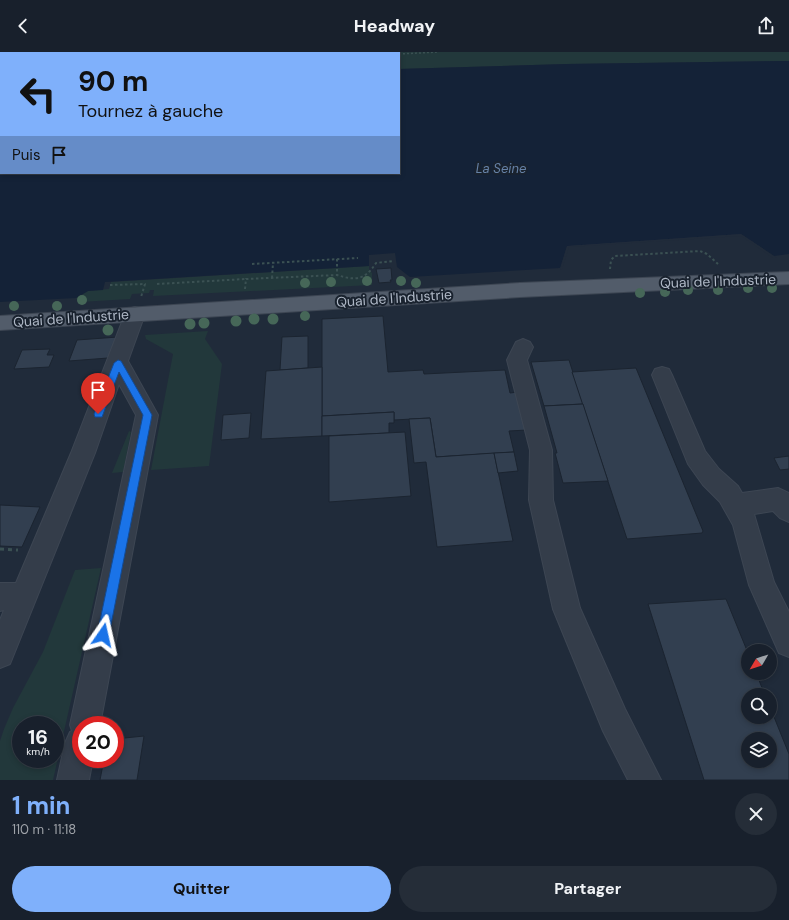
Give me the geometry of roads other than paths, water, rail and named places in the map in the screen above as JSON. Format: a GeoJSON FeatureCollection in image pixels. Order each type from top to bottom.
{"type":"FeatureCollection","features":[{"type":"Feature","properties":{"kind":"main road","name":"Quai de l'Industrie"},"geometry":{"type":"LineString","coordinates":[[0,323],[616,285],[789,278]]}},
{"type":"Feature","properties":{"kind":"lane"},"geometry":{"type":"LineString","coordinates":[[0,654],[12,596],[83,453],[118,363],[135,314]]}},
{"type":"Feature","properties":{"kind":"lane"},"geometry":{"type":"LineString","coordinates":[[523,347],[516,360],[542,450],[541,500],[567,609],[614,720],[645,780]]}},
{"type":"Feature","properties":{"kind":"lane"},"geometry":{"type":"LineString","coordinates":[[87,716],[147,415],[118,363]]}},
{"type":"Feature","properties":{"kind":"lane"},"geometry":{"type":"LineString","coordinates":[[662,375],[696,457],[711,477],[729,494],[745,521],[762,585],[789,643]]}},
{"type":"Feature","properties":{"kind":"lane"},"geometry":{"type":"LineString","coordinates":[[736,505],[778,499],[789,510]]}},
{"type":"Feature","properties":{"kind":"lane"},"geometry":{"type":"LineString","coordinates":[[73,780],[76,768]]}},
{"type":"Feature","properties":{"kind":"water","name":"La Seine"},"geometry":{"type":"Polygon","coordinates":[[[789,61],[789,254],[774,256],[741,234],[567,246],[560,268],[410,277],[397,267],[395,253],[369,255],[369,266],[105,282],[103,290],[88,291],[76,298],[0,302],[0,174],[400,174],[400,69],[567,64],[789,61]]]}}]}
